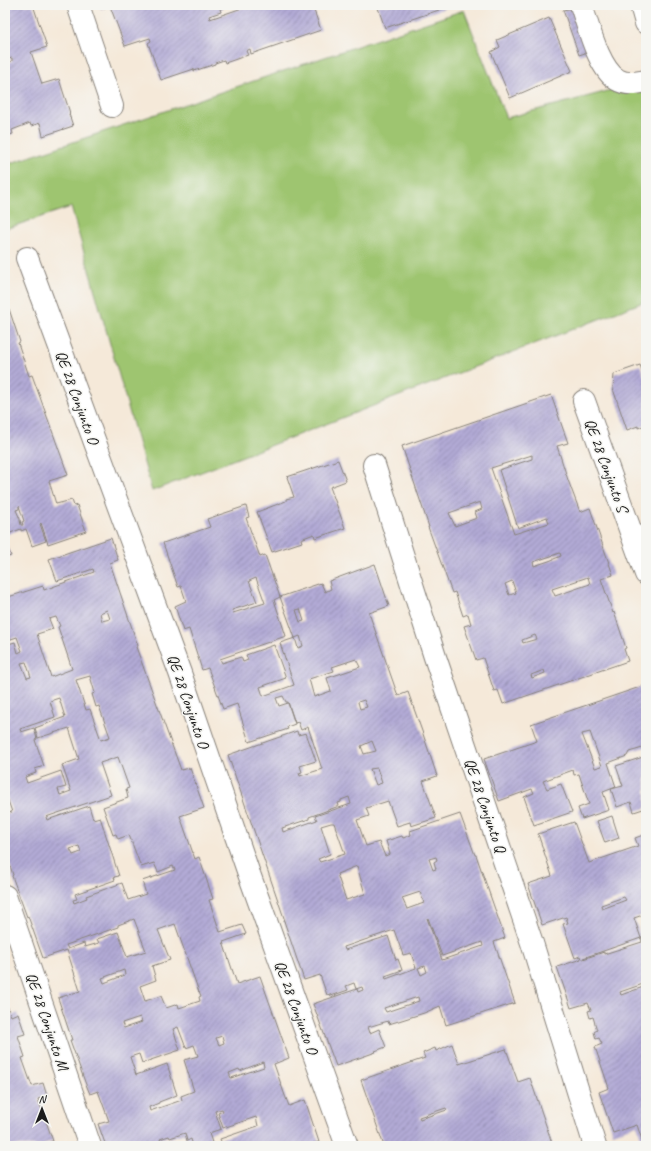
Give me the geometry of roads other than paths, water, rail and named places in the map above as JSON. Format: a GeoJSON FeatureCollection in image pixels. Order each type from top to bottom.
{"type":"FeatureCollection","features":[{"type":"Feature","properties":{"kind":"street"},"geometry":{"type":"LineString","coordinates":[[78,5],[112,106]]}},
{"type":"Feature","properties":{"kind":"street"},"geometry":{"type":"LineString","coordinates":[[581,5],[596,47],[608,72],[619,80],[630,83],[646,81]]}},
{"type":"Feature","properties":{"kind":"street"},"geometry":{"type":"LineString","coordinates":[[641,5],[646,23]]}},
{"type":"Feature","properties":{"kind":"street","name":"QE 28 Conjunto O"},"geometry":{"type":"LineString","coordinates":[[27,258],[180,673],[248,871],[347,1146]]}},
{"type":"Feature","properties":{"kind":"street","name":"QE 28 Conjunto S"},"geometry":{"type":"LineString","coordinates":[[584,401],[646,574]]}},
{"type":"Feature","properties":{"kind":"street","name":"QE 28 Conjunto Q"},"geometry":{"type":"LineString","coordinates":[[374,465],[435,657],[532,943],[595,1146]]}},
{"type":"Feature","properties":{"kind":"street","name":"QE 28 Conjunto M"},"geometry":{"type":"LineString","coordinates":[[5,896],[90,1146]]}}]}
